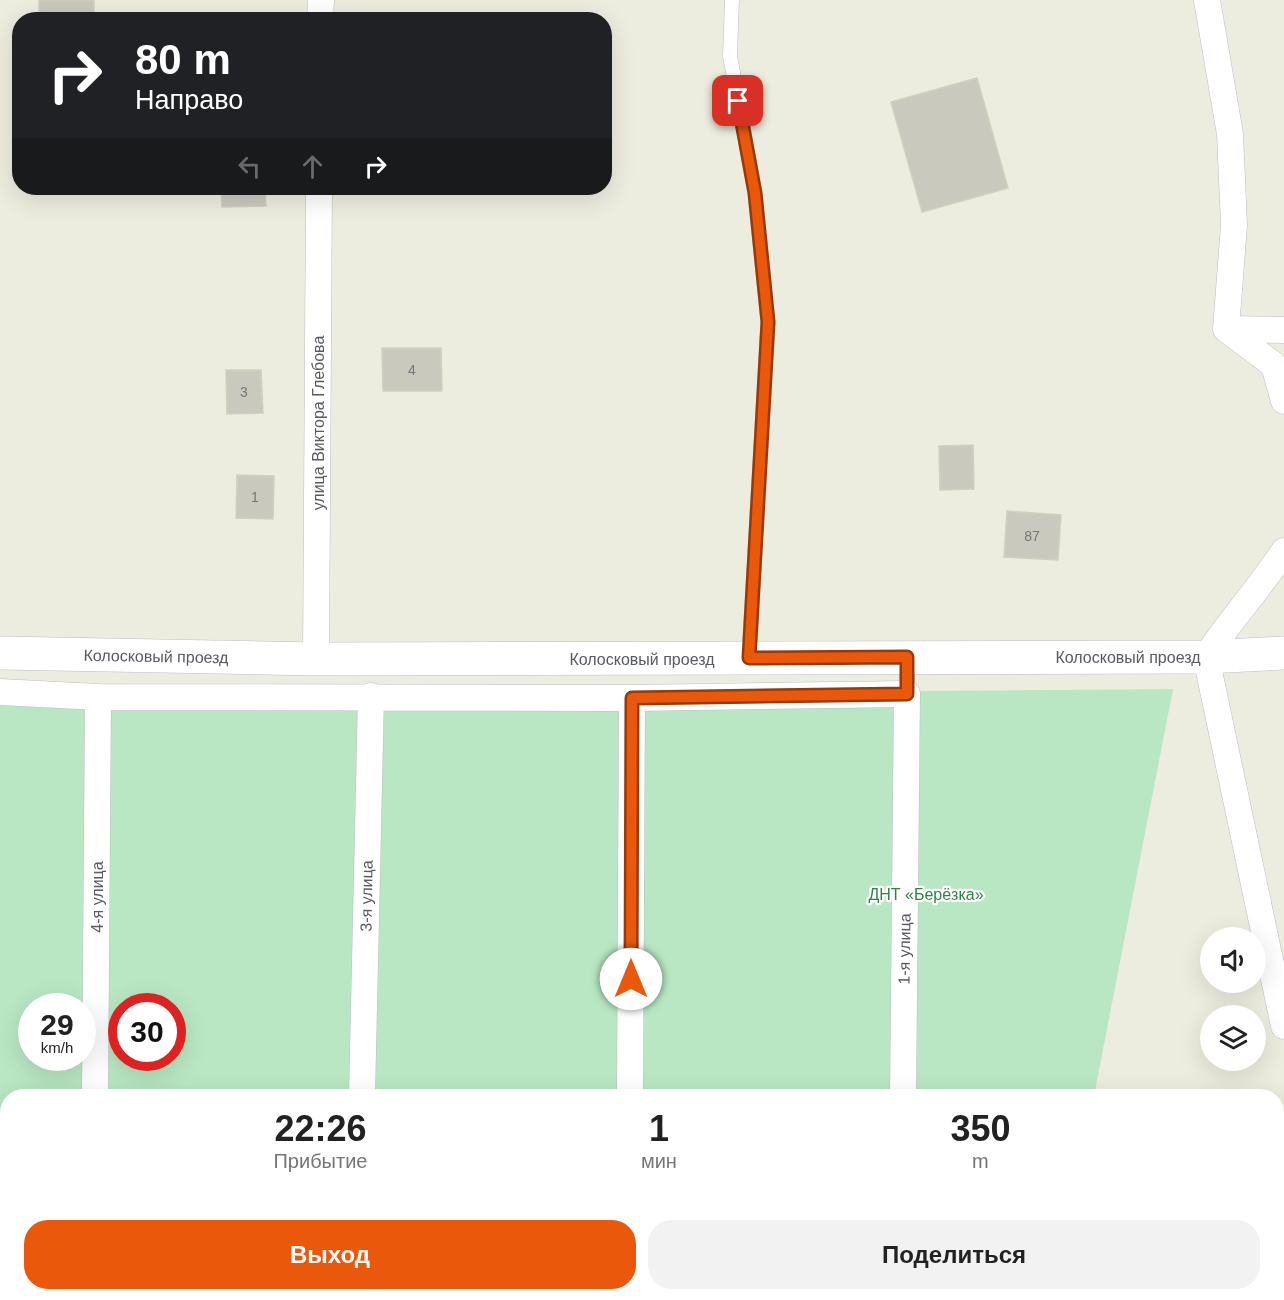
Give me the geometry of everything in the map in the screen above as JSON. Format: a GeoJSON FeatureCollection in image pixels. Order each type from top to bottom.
{"type":"FeatureCollection","features":[{"type":"Feature","properties":{"kind":"street"},"geometry":{"type":"LineString","coordinates":[[1207,0],[1230,134],[1234,225],[1226,329]]}},
{"type":"Feature","properties":{"kind":"street","name":"улица Виктора Глебова"},"geometry":{"type":"LineString","coordinates":[[316,659],[319,195]]}},
{"type":"Feature","properties":{"kind":"street"},"geometry":{"type":"LineString","coordinates":[[1226,329],[1284,330]]}},
{"type":"Feature","properties":{"kind":"street"},"geometry":{"type":"LineString","coordinates":[[1226,329],[1274,365],[1284,401]]}},
{"type":"Feature","properties":{"kind":"street"},"geometry":{"type":"LineString","coordinates":[[1284,551],[1265,580],[1229,623],[1206,657],[1284,1026]]}},
{"type":"Feature","properties":{"kind":"street","name":"Колосковый проезд"},"geometry":{"type":"LineString","coordinates":[[0,653],[316,659],[1206,657],[1284,653]]}},
{"type":"Feature","properties":{"kind":"street"},"geometry":{"type":"LineString","coordinates":[[0,692],[98,697],[632,698],[907,694]]}},
{"type":"Feature","properties":{"kind":"street","name":"1-я улица"},"geometry":{"type":"LineString","coordinates":[[903,1089],[907,694]]}},
{"type":"Feature","properties":{"kind":"street","name":"3-я улица"},"geometry":{"type":"LineString","coordinates":[[362,1089],[371,696]]}},
{"type":"Feature","properties":{"kind":"street","name":"4-я улица"},"geometry":{"type":"LineString","coordinates":[[95,1089],[98,697]]}},
{"type":"Feature","properties":{"kind":"street"},"geometry":{"type":"LineString","coordinates":[[630,1089],[632,698]]}},
{"type":"Feature","properties":{"kind":"lane"},"geometry":{"type":"LineString","coordinates":[[732,0],[730,56],[755,193],[768,322],[749,658]]}},
{"type":"Feature","properties":{"kind":"lane"},"geometry":{"type":"LineString","coordinates":[[907,657],[907,694]]}},
{"type":"Feature","properties":{"kind":"green space","name":"ДНТ «Берёзка»"},"geometry":{"type":"Polygon","coordinates":[[[1173,689],[1095,1089],[0,1089],[0,698],[1173,689]]]}},
{"type":"Feature","properties":{"kind":"building"},"geometry":{"type":"Polygon","coordinates":[[[39,0],[94,0],[94,12],[39,12],[39,0]]]}},
{"type":"Feature","properties":{"kind":"building"},"geometry":{"type":"Polygon","coordinates":[[[977,78],[1008,188],[922,212],[891,102],[977,78]]]}},
{"type":"Feature","properties":{"kind":"building"},"geometry":{"type":"Polygon","coordinates":[[[221,195],[265,195],[266,206],[222,207],[221,195]]]}},
{"type":"Feature","properties":{"kind":"building"},"geometry":{"type":"Polygon","coordinates":[[[382,348],[441,348],[442,391],[383,391],[382,348]]]}},
{"type":"Feature","properties":{"kind":"building"},"geometry":{"type":"Polygon","coordinates":[[[226,370],[261,370],[263,413],[227,414],[226,370]]]}},
{"type":"Feature","properties":{"kind":"building"},"geometry":{"type":"Polygon","coordinates":[[[973,445],[974,489],[940,490],[939,446],[973,445]]]}},
{"type":"Feature","properties":{"kind":"building"},"geometry":{"type":"Polygon","coordinates":[[[237,475],[274,476],[273,519],[236,518],[237,475]]]}},
{"type":"Feature","properties":{"kind":"building"},"geometry":{"type":"Polygon","coordinates":[[[1007,511],[1061,515],[1058,560],[1004,557],[1007,511]]]}},
{"type":"Feature","properties":{"kind":"route"},"geometry":{"type":"LineString","coordinates":[[631,979],[632,698],[907,694],[907,657],[749,658],[768,322],[755,193],[738,101]]}}]}
